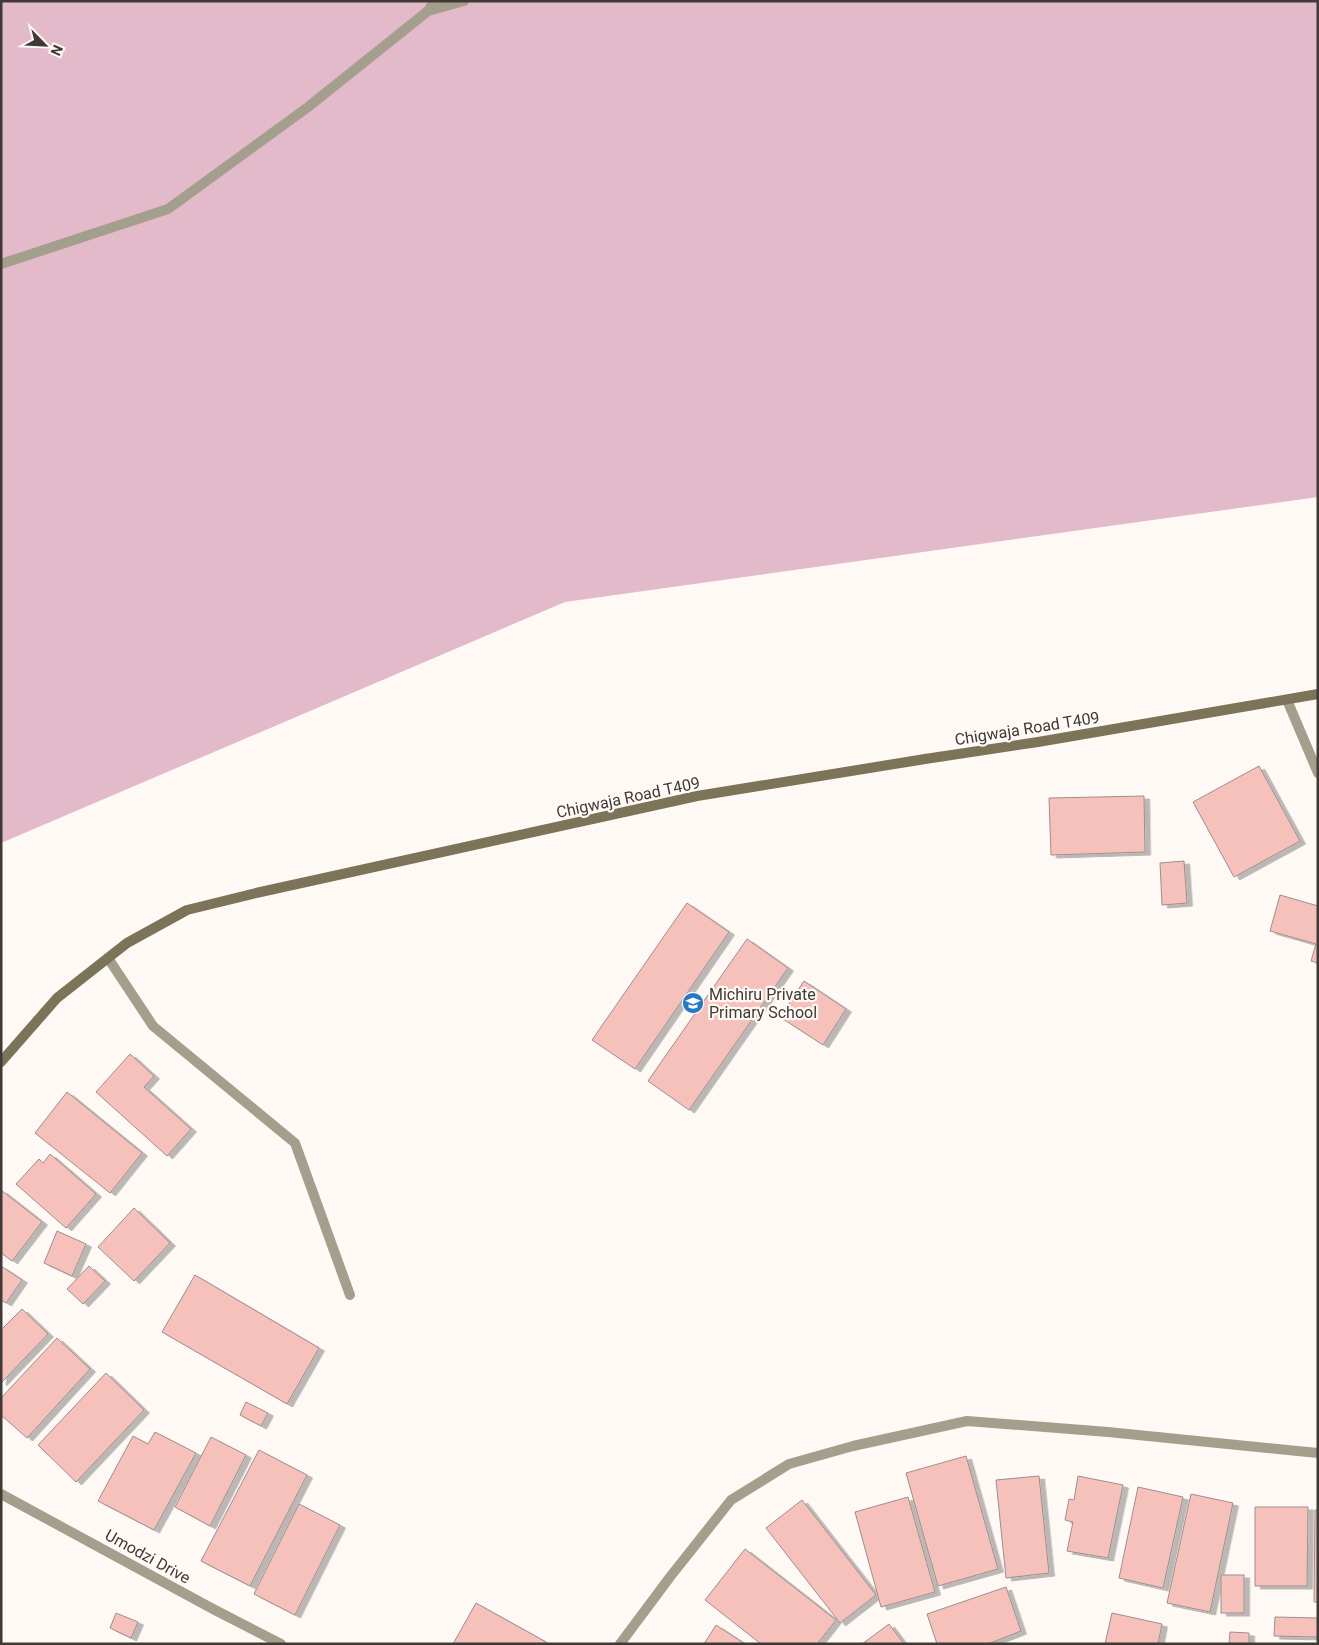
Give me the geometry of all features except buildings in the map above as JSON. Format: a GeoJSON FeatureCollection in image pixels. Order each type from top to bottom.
{"type":"FeatureCollection","features":[{"type":"Feature","properties":{"kind":"street"},"geometry":{"type":"LineString","coordinates":[[1,264],[168,210],[308,107],[428,11],[434,1]]}},
{"type":"Feature","properties":{"kind":"street"},"geometry":{"type":"LineString","coordinates":[[428,11],[464,1]]}},
{"type":"Feature","properties":{"kind":"street","name":"Chigwaja Road T409"},"geometry":{"type":"LineString","coordinates":[[1,1062],[56,998],[127,942],[187,910],[256,893],[688,798],[916,760],[1038,742],[1318,694]]}},
{"type":"Feature","properties":{"kind":"street"},"geometry":{"type":"LineString","coordinates":[[1287,700],[1318,773]]}},
{"type":"Feature","properties":{"kind":"street"},"geometry":{"type":"LineString","coordinates":[[108,958],[154,1026],[294,1143],[350,1295]]}},
{"type":"Feature","properties":{"kind":"street"},"geometry":{"type":"LineString","coordinates":[[620,1644],[731,1500],[789,1464],[853,1446],[967,1421],[1108,1432],[1318,1453]]}},
{"type":"Feature","properties":{"kind":"street","name":"Umodzi Drive"},"geometry":{"type":"LineString","coordinates":[[1,1494],[281,1644]]}},
{"type":"Feature","properties":{"kind":"shaded area"},"geometry":{"type":"Polygon","coordinates":[[[1,1],[1318,1],[1318,497],[565,602],[1,843],[1,1]]]}},
{"type":"Feature","properties":{"kind":"place","name":"Michiru Private Primary School"},"geometry":{"type":"Point","coordinates":[693,1003]}}]}
